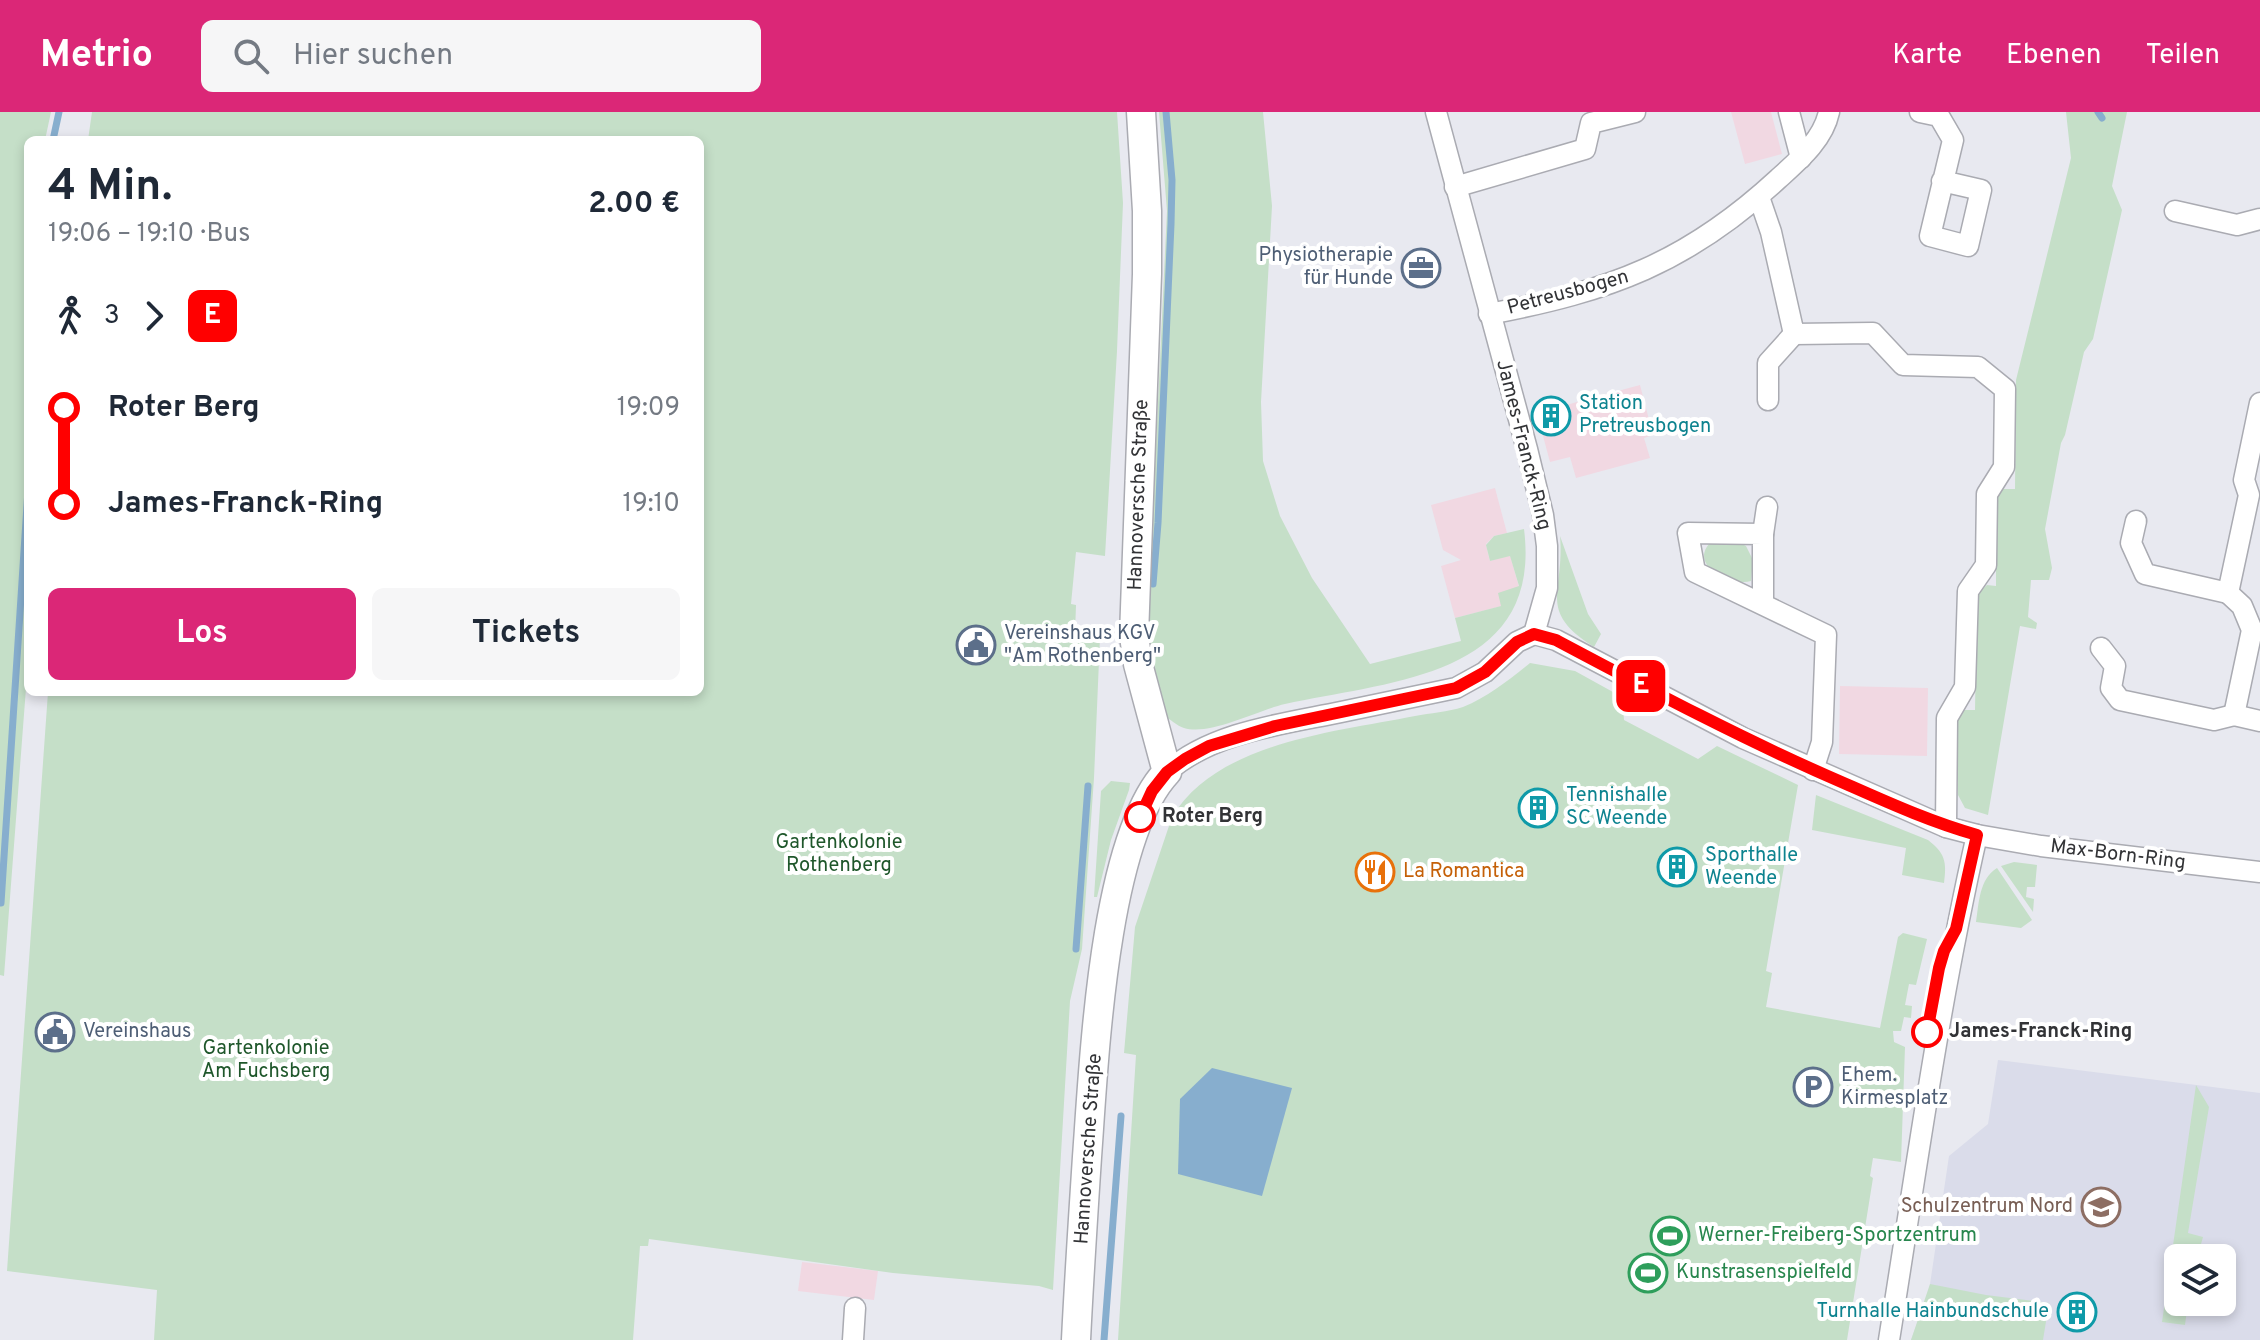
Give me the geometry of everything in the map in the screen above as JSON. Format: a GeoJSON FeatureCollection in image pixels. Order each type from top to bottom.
{"type":"FeatureCollection","features":[{"type":"Feature","properties":{"kind":"street","name":"Hannoversche Straße"},"geometry":{"type":"LineString","coordinates":[[1076,1340],[1095,1056],[1114,906],[1140,817],[1152,791],[1167,772],[1138,664],[1134,636],[1147,274],[1141,112]]}},
{"type":"Feature","properties":{"kind":"street","name":"James-Franck-Ring"},"geometry":{"type":"LineString","coordinates":[[1436,112],[1527,449],[1547,546],[1547,588],[1534,634]]}},
{"type":"Feature","properties":{"kind":"street"},"geometry":{"type":"LineString","coordinates":[[1455,187],[1585,149],[1589,118],[1635,112]]}},
{"type":"Feature","properties":{"kind":"street"},"geometry":{"type":"LineString","coordinates":[[1789,112],[1801,158]]}},
{"type":"Feature","properties":{"kind":"street","name":"Petreusbogen"},"geometry":{"type":"LineString","coordinates":[[1489,314],[1587,291],[1644,272],[1702,240],[1759,197],[1801,158],[1826,128],[1829,112]]}},
{"type":"Feature","properties":{"kind":"street"},"geometry":{"type":"LineString","coordinates":[[1920,112],[1939,116],[1953,140],[1942,181]]}},
{"type":"Feature","properties":{"kind":"street"},"geometry":{"type":"LineString","coordinates":[[1759,197],[1771,232],[1794,334]]}},
{"type":"Feature","properties":{"kind":"street"},"geometry":{"type":"LineString","coordinates":[[2175,211],[2237,225],[2260,219]]}},
{"type":"Feature","properties":{"kind":"street"},"geometry":{"type":"LineString","coordinates":[[1768,400],[1768,363],[1794,334],[1873,333],[1903,365],[1978,367],[2005,389],[2004,467],[1987,494],[1986,565],[1968,591],[1965,687],[1947,718],[1946,827]]}},
{"type":"Feature","properties":{"kind":"street"},"geometry":{"type":"LineString","coordinates":[[2228,593],[2249,495],[2244,480],[2260,403]]}},
{"type":"Feature","properties":{"kind":"street"},"geometry":{"type":"LineString","coordinates":[[1763,604],[1763,534],[1767,507]]}},
{"type":"Feature","properties":{"kind":"street"},"geometry":{"type":"LineString","coordinates":[[2136,521],[2131,543],[2145,574],[2228,593],[2242,606],[2252,630],[2234,715]]}},
{"type":"Feature","properties":{"kind":"street"},"geometry":{"type":"LineString","coordinates":[[1763,534],[1688,533],[1695,572],[1826,635],[1822,742],[1813,770]]}},
{"type":"Feature","properties":{"kind":"street"},"geometry":{"type":"LineString","coordinates":[[1167,772],[1209,746],[1252,732],[1456,688],[1485,672],[1517,642],[1534,634],[1556,640],[1709,721],[1813,770],[1946,827],[1977,835],[1929,1076],[1889,1340]]}},
{"type":"Feature","properties":{"kind":"street"},"geometry":{"type":"LineString","coordinates":[[2101,648],[2115,666],[2111,688],[2120,700],[2214,720],[2234,715],[2260,721]]}},
{"type":"Feature","properties":{"kind":"street","name":"Max-Born-Ring"},"geometry":{"type":"LineString","coordinates":[[1977,835],[2260,872]]}},
{"type":"Feature","properties":{"kind":"street"},"geometry":{"type":"LineString","coordinates":[[853,1340],[855,1308]]}},
{"type":"Feature","properties":{"kind":"shaded area"},"geometry":{"type":"Polygon","coordinates":[[[1731,112],[1771,112],[1782,154],[1745,164],[1731,112]]]}},
{"type":"Feature","properties":{"kind":"shaded area"},"geometry":{"type":"Polygon","coordinates":[[[1640,385],[1653,435],[1644,438],[1650,458],[1576,478],[1570,457],[1550,462],[1542,432],[1560,427],[1555,408],[1640,385]]]}},
{"type":"Feature","properties":{"kind":"shaded area"},"geometry":{"type":"Polygon","coordinates":[[[1495,488],[1507,533],[1494,536],[1486,544],[1488,554],[1490,561],[1510,555],[1519,587],[1502,606],[1455,618],[1441,566],[1461,560],[1443,550],[1431,505],[1495,488]]]}},
{"type":"Feature","properties":{"kind":"shaded area"},"geometry":{"type":"Polygon","coordinates":[[[1840,686],[1928,688],[1927,756],[1839,754],[1840,686]]]}},
{"type":"Feature","properties":{"kind":"shaded area","name":"Schulzentrum Nord"},"geometry":{"type":"Polygon","coordinates":[[[1998,1060],[2260,1093],[2260,1340],[1911,1340],[1929,1291],[1949,1156],[1988,1124],[1998,1060]]]}},
{"type":"Feature","properties":{"kind":"shaded area"},"geometry":{"type":"Polygon","coordinates":[[[802,1262],[878,1271],[874,1300],[798,1291],[802,1262]]]}},
{"type":"Feature","properties":{"kind":"green space"},"geometry":{"type":"Polygon","coordinates":[[[0,112],[51,112],[46,136],[24,136],[25,696],[4,976],[0,975],[0,112]]]}},
{"type":"Feature","properties":{"kind":"green space"},"geometry":{"type":"Polygon","coordinates":[[[92,112],[1117,112],[1123,203],[1105,556],[1076,552],[1071,604],[1076,605],[1075,633],[1100,637],[1082,949],[1070,1001],[1053,1290],[1039,1286],[893,1273],[649,1239],[648,1246],[640,1246],[633,1340],[154,1340],[157,1290],[7,1271],[48,696],[704,696],[704,136],[89,136],[92,112]]]}},
{"type":"Feature","properties":{"kind":"green space"},"geometry":{"type":"Polygon","coordinates":[[[1159,112],[1263,112],[1272,206],[1261,402],[1263,461],[1280,516],[1312,578],[1370,664],[1461,641],[1455,618],[1501,606],[1498,593],[1519,586],[1510,556],[1490,561],[1486,545],[1494,536],[1524,529],[1523,578],[1509,616],[1484,644],[1450,664],[1411,678],[1285,704],[1207,728],[1184,728],[1163,715],[1147,637],[1167,211],[1159,112]]]}},
{"type":"Feature","properties":{"kind":"green space"},"geometry":{"type":"Polygon","coordinates":[[[2066,112],[2127,112],[2112,186],[2122,210],[2093,339],[2084,352],[2061,443],[2045,529],[2052,568],[2049,580],[2031,580],[2028,617],[2037,623],[2036,629],[2020,626],[1988,815],[1965,808],[1958,795],[1956,718],[1963,710],[1975,710],[1977,594],[1987,585],[1996,586],[1996,496],[2003,489],[2015,489],[2016,380],[2071,158],[2066,112]]]}},
{"type":"Feature","properties":{"kind":"green space"},"geometry":{"type":"Polygon","coordinates":[[[1560,536],[1588,614],[1601,634],[1594,647],[1576,634],[1559,611],[1560,536]]]}},
{"type":"Feature","properties":{"kind":"green space"},"geometry":{"type":"Polygon","coordinates":[[[1711,542],[1738,542],[1746,546],[1753,560],[1751,581],[1733,581],[1714,572],[1704,559],[1711,542]]]}},
{"type":"Feature","properties":{"kind":"green space"},"geometry":{"type":"Polygon","coordinates":[[[1530,663],[1575,671],[1622,697],[1624,720],[1698,759],[1717,746],[1798,785],[1766,971],[1772,973],[1766,1007],[1880,1028],[1898,937],[1903,933],[1927,939],[1916,985],[1909,984],[1905,1005],[1912,1006],[1911,1018],[1904,1017],[1901,1031],[1893,1031],[1894,1042],[1905,1047],[1901,1162],[1873,1158],[1870,1176],[1873,1178],[1847,1340],[1118,1340],[1136,1055],[1124,1053],[1135,927],[1172,817],[1192,792],[1218,772],[1248,756],[1315,735],[1463,707],[1490,693],[1530,663]]]}},
{"type":"Feature","properties":{"kind":"green space"},"geometry":{"type":"Polygon","coordinates":[[[1111,781],[1130,783],[1129,790],[1111,840],[1097,897],[1094,897],[1101,791],[1111,781]]]}},
{"type":"Feature","properties":{"kind":"green space"},"geometry":{"type":"Polygon","coordinates":[[[1816,795],[1928,840],[1944,858],[1944,883],[1902,875],[1906,848],[1812,830],[1816,795]]]}},
{"type":"Feature","properties":{"kind":"green space"},"geometry":{"type":"Polygon","coordinates":[[[2014,862],[2037,865],[2035,887],[2027,887],[2026,897],[2034,899],[2033,912],[2001,866],[2014,862]]]}},
{"type":"Feature","properties":{"kind":"green space"},"geometry":{"type":"Polygon","coordinates":[[[1997,868],[2032,920],[2021,928],[1976,922],[1983,885],[1997,868]]]}},
{"type":"Feature","properties":{"kind":"green space"},"geometry":{"type":"Polygon","coordinates":[[[2196,1085],[2209,1107],[2188,1233],[2203,1237],[2201,1244],[2173,1244],[2196,1085]]]}},
{"type":"Feature","properties":{"kind":"green space"},"geometry":{"type":"Polygon","coordinates":[[[1930,1284],[2049,1303],[2043,1340],[1911,1340],[1930,1284]]]}},
{"type":"Feature","properties":{"kind":"green space"},"geometry":{"type":"Polygon","coordinates":[[[2164,1308],[2164,1316],[2186,1316],[2185,1325],[2162,1322],[2164,1308]]]}},
{"type":"Feature","properties":{"kind":"water"},"geometry":{"type":"Polygon","coordinates":[[[1212,1068],[1292,1088],[1262,1196],[1178,1174],[1180,1099],[1212,1068]]]}},
{"type":"Feature","properties":{"kind":"waterway"},"geometry":{"type":"LineString","coordinates":[[54,136],[59,112]]}},
{"type":"Feature","properties":{"kind":"waterway"},"geometry":{"type":"LineString","coordinates":[[1153,584],[1171,224],[1172,180],[1166,112]]}},
{"type":"Feature","properties":{"kind":"waterway"},"geometry":{"type":"LineString","coordinates":[[2098,112],[2102,118]]}},
{"type":"Feature","properties":{"kind":"waterway"},"geometry":{"type":"LineString","coordinates":[[1,903],[24,551]]}},
{"type":"Feature","properties":{"kind":"waterway"},"geometry":{"type":"LineString","coordinates":[[1076,949],[1088,786]]}},
{"type":"Feature","properties":{"kind":"waterway"},"geometry":{"type":"LineString","coordinates":[[1104,1340],[1121,1116]]}},
{"type":"Feature","properties":{"kind":"bus line","name":"E"},"geometry":{"type":"LineString","coordinates":[[1140,817],[1158,781],[1175,764],[1209,746],[1275,726],[1456,688],[1485,672],[1517,642],[1534,634],[1556,640],[1743,738],[1946,827],[1977,835],[1956,929],[1939,968],[1927,1032]]}},
{"type":"Feature","properties":{"kind":"place","name":"Physiotherapie für Hunde"},"geometry":{"type":"Point","coordinates":[1421,268]}},
{"type":"Feature","properties":{"kind":"place","name":"Station Pretreusbogen"},"geometry":{"type":"Point","coordinates":[1551,416]}},
{"type":"Feature","properties":{"kind":"place","name":"Vereinshaus KGV \"Am Rothenberg\""},"geometry":{"type":"Point","coordinates":[976,645]}},
{"type":"Feature","properties":{"kind":"place","name":"Tennishalle SC Weende"},"geometry":{"type":"Point","coordinates":[1538,808]}},
{"type":"Feature","properties":{"kind":"place","name":"Roter Berg"},"geometry":{"type":"Point","coordinates":[1140,817]}},
{"type":"Feature","properties":{"kind":"place","name":"Sporthalle Weende"},"geometry":{"type":"Point","coordinates":[1677,867]}},
{"type":"Feature","properties":{"kind":"place","name":"La Romantica"},"geometry":{"type":"Point","coordinates":[1375,872]}},
{"type":"Feature","properties":{"kind":"place","name":"Vereinshaus"},"geometry":{"type":"Point","coordinates":[55,1032]}},
{"type":"Feature","properties":{"kind":"place","name":"James-Franck-Ring"},"geometry":{"type":"Point","coordinates":[1927,1032]}},
{"type":"Feature","properties":{"kind":"place","name":"Ehem. Kirmesplatz"},"geometry":{"type":"Point","coordinates":[1813,1087]}},
{"type":"Feature","properties":{"kind":"place","name":"Schulzentrum Nord"},"geometry":{"type":"Point","coordinates":[2101,1207]}},
{"type":"Feature","properties":{"kind":"place","name":"Werner-Freiberg-Sportzentrum"},"geometry":{"type":"Point","coordinates":[1670,1236]}},
{"type":"Feature","properties":{"kind":"place","name":"Kunstrasenspielfeld"},"geometry":{"type":"Point","coordinates":[1648,1273]}},
{"type":"Feature","properties":{"kind":"place","name":"Turnhalle Hainbundschule"},"geometry":{"type":"Point","coordinates":[2077,1312]}},
{"type":"Feature","properties":{"kind":"park label","name":"Gartenkolonie Rothenberg"},"geometry":{"type":"Point","coordinates":[839,854]}},
{"type":"Feature","properties":{"kind":"park label","name":"Gartenkolonie Am Fuchsberg"},"geometry":{"type":"Point","coordinates":[266,1060]}}]}
